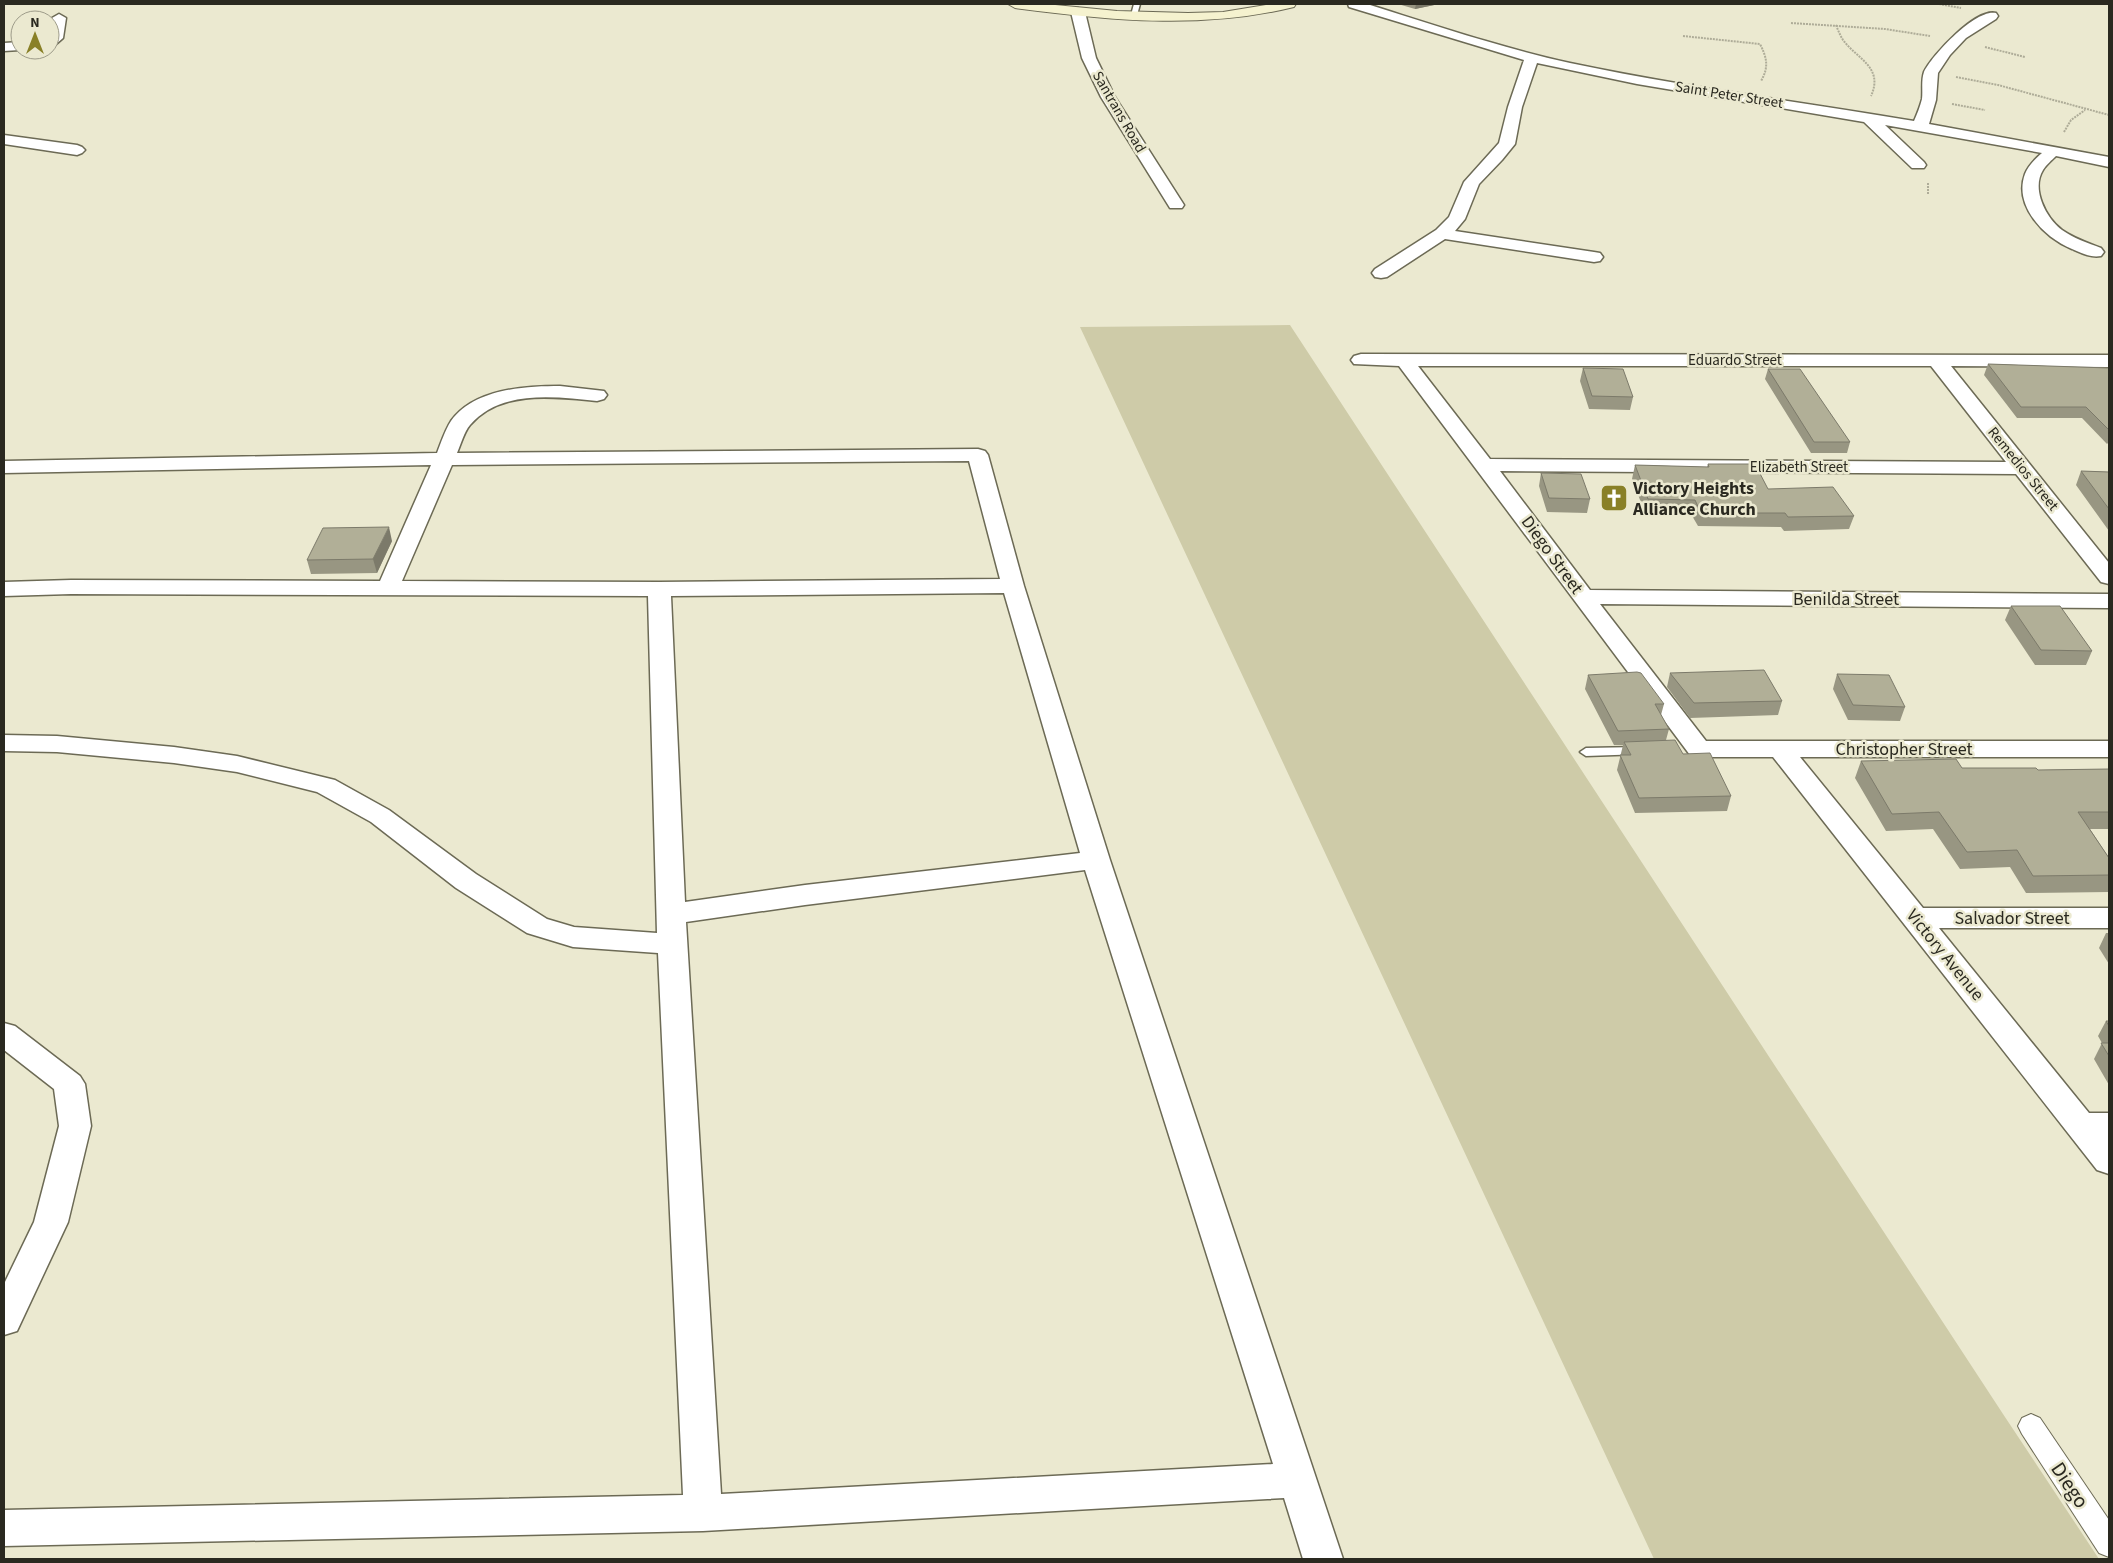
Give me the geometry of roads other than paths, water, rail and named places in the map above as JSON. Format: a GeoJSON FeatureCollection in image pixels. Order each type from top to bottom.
{"type":"FeatureCollection","features":[{"type":"Feature","properties":{"kind":"main road"},"geometry":{"type":"LineString","coordinates":[[1015,4],[1078,12],[1135,9],[1161,16],[1244,14],[1289,4]]}},
{"type":"Feature","properties":{"kind":"street","name":"Saint Peter Street"},"geometry":{"type":"LineString","coordinates":[[1354,4],[1532,57],[1617,76],[2053,150],[2109,162]]}},
{"type":"Feature","properties":{"kind":"street","name":"Santrans Road"},"geometry":{"type":"LineString","coordinates":[[1078,12],[1089,58],[1108,97],[1176,205]]}},
{"type":"Feature","properties":{"kind":"street"},"geometry":{"type":"LineString","coordinates":[[1920,127],[1929,100],[1931,73],[1945,52],[1956,41],[1970,29],[1991,16]]}},
{"type":"Feature","properties":{"kind":"street"},"geometry":{"type":"LineString","coordinates":[[1381,273],[1442,234],[1457,219],[1472,182],[1497,158],[1507,144],[1514,107],[1532,57]]}},
{"type":"Feature","properties":{"kind":"street"},"geometry":{"type":"LineString","coordinates":[[1868,118],[1918,165]]}},
{"type":"Feature","properties":{"kind":"street"},"geometry":{"type":"LineString","coordinates":[[7,142],[77,150]]}},
{"type":"Feature","properties":{"kind":"street"},"geometry":{"type":"LineString","coordinates":[[2053,150],[2033,175],[2032,195],[2040,218],[2047,227],[2067,241],[2094,252]]}},
{"type":"Feature","properties":{"kind":"street"},"geometry":{"type":"LineString","coordinates":[[1442,234],[1594,257]]}},
{"type":"Feature","properties":{"kind":"street","name":"Eduardo Street"},"geometry":{"type":"LineString","coordinates":[[1361,360],[2109,361]]}},
{"type":"Feature","properties":{"kind":"street","name":"Diego Street"},"geometry":{"type":"LineString","coordinates":[[1404,360],[1486,465],[1690,749]]}},
{"type":"Feature","properties":{"kind":"street","name":"Remedios Street"},"geometry":{"type":"LineString","coordinates":[[1936,360],[2109,577]]}},
{"type":"Feature","properties":{"kind":"street"},"geometry":{"type":"LineString","coordinates":[[388,588],[460,423],[473,410],[492,400],[537,392],[597,395]]}},
{"type":"Feature","properties":{"kind":"street"},"geometry":{"type":"LineString","coordinates":[[4,467],[445,459],[978,455],[1013,586],[1096,860],[1323,1559]]}},
{"type":"Feature","properties":{"kind":"street","name":"Elizabeth Street"},"geometry":{"type":"LineString","coordinates":[[1486,465],[2022,468]]}},
{"type":"Feature","properties":{"kind":"street"},"geometry":{"type":"LineString","coordinates":[[4,589],[70,587],[659,589],[1013,586]]}},
{"type":"Feature","properties":{"kind":"street"},"geometry":{"type":"LineString","coordinates":[[659,589],[671,929],[703,1513]]}},
{"type":"Feature","properties":{"kind":"street","name":"Benilda Street"},"geometry":{"type":"LineString","coordinates":[[1582,597],[2109,601]]}},
{"type":"Feature","properties":{"kind":"street"},"geometry":{"type":"LineString","coordinates":[[4,743],[56,744],[174,755],[237,764],[326,786],[380,816],[466,881],[537,926],[573,937],[671,929],[805,895],[1096,860]]}},
{"type":"Feature","properties":{"kind":"street","name":"Christopher Street"},"geometry":{"type":"LineString","coordinates":[[1690,749],[2109,749]]}},
{"type":"Feature","properties":{"kind":"street","name":"Victory Avenue"},"geometry":{"type":"LineString","coordinates":[[1780,749],[1915,918],[2095,1125],[2109,1161]]}},
{"type":"Feature","properties":{"kind":"street","name":"Salvador Street"},"geometry":{"type":"LineString","coordinates":[[1915,918],[2109,918]]}},
{"type":"Feature","properties":{"kind":"street"},"geometry":{"type":"LineString","coordinates":[[4,1034],[69,1084],[75,1126],[51,1222],[4,1320]]}},
{"type":"Feature","properties":{"kind":"street","name":"Diego"},"geometry":{"type":"LineString","coordinates":[[2031,1426],[2109,1544]]}},
{"type":"Feature","properties":{"kind":"street"},"geometry":{"type":"LineString","coordinates":[[4,1528],[703,1513],[1297,1480]]}},
{"type":"Feature","properties":{"kind":"lane"},"geometry":{"type":"LineString","coordinates":[[1586,752],[1652,750]]}},
{"type":"Feature","properties":{"kind":"place","name":"Victory Heights Alliance Church"},"geometry":{"type":"Point","coordinates":[1614,498]}}]}
